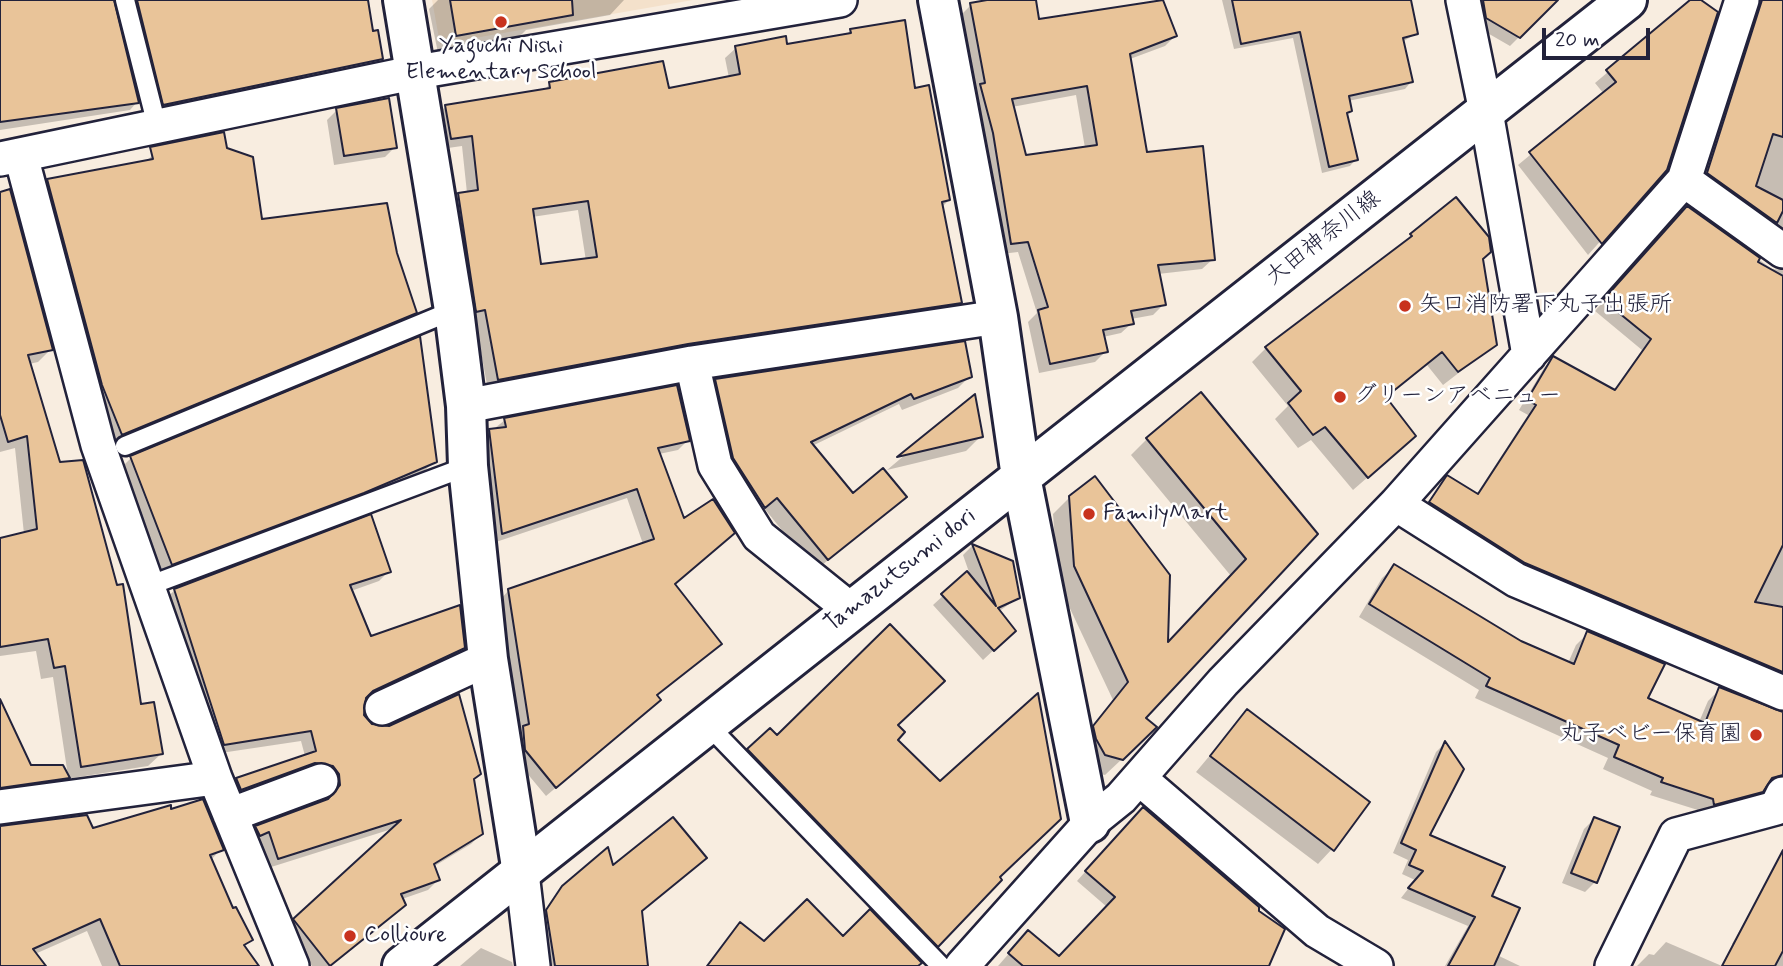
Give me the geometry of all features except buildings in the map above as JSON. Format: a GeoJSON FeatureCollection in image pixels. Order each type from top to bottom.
{"type":"FeatureCollection","features":[{"type":"Feature","properties":{"kind":"main road"},"geometry":{"type":"LineString","coordinates":[[403,0],[454,310],[466,406],[468,466],[488,659],[522,873]]}},
{"type":"Feature","properties":{"kind":"main road"},"geometry":{"type":"LineString","coordinates":[[938,0],[998,317],[1021,477],[1090,823]]}},
{"type":"Feature","properties":{"kind":"main road","name":"大田神奈川線"},"geometry":{"type":"LineString","coordinates":[[1021,477],[1627,0]]}},
{"type":"Feature","properties":{"kind":"main road","name":"Tamazutsumi dori"},"geometry":{"type":"LineString","coordinates":[[402,966],[522,873],[706,723],[1021,477]]}},
{"type":"Feature","properties":{"kind":"street"},"geometry":{"type":"LineString","coordinates":[[292,966],[215,778],[148,586],[112,446],[11,158],[416,72],[840,0]]}},
{"type":"Feature","properties":{"kind":"street"},"geometry":{"type":"LineString","coordinates":[[1463,0],[1486,112],[1529,355]]}},
{"type":"Feature","properties":{"kind":"street"},"geometry":{"type":"LineString","coordinates":[[962,966],[1090,823],[1121,798],[1223,682],[1396,504],[1684,180],[1742,0]]}},
{"type":"Feature","properties":{"kind":"street"},"geometry":{"type":"LineString","coordinates":[[1684,180],[1783,251]]}},
{"type":"Feature","properties":{"kind":"street"},"geometry":{"type":"LineString","coordinates":[[466,406],[692,363],[998,317]]}},
{"type":"Feature","properties":{"kind":"street"},"geometry":{"type":"LineString","coordinates":[[692,363],[715,465],[760,536],[851,610]]}},
{"type":"Feature","properties":{"kind":"street"},"geometry":{"type":"LineString","coordinates":[[1396,504],[1516,580],[1783,693]]}},
{"type":"Feature","properties":{"kind":"street"},"geometry":{"type":"LineString","coordinates":[[382,708],[488,659]]}},
{"type":"Feature","properties":{"kind":"street"},"geometry":{"type":"LineString","coordinates":[[0,807],[215,778]]}},
{"type":"Feature","properties":{"kind":"street"},"geometry":{"type":"LineString","coordinates":[[1139,778],[1317,931],[1376,966]]}},
{"type":"Feature","properties":{"kind":"street"},"geometry":{"type":"LineString","coordinates":[[230,814],[321,781]]}},
{"type":"Feature","properties":{"kind":"street"},"geometry":{"type":"LineString","coordinates":[[1612,966],[1676,835],[1776,808],[1783,794]]}},
{"type":"Feature","properties":{"kind":"street"},"geometry":{"type":"LineString","coordinates":[[522,873],[533,966]]}},
{"type":"Feature","properties":{"kind":"lane"},"geometry":{"type":"LineString","coordinates":[[125,0],[157,126]]}},
{"type":"Feature","properties":{"kind":"lane"},"geometry":{"type":"LineString","coordinates":[[112,446],[454,310]]}},
{"type":"Feature","properties":{"kind":"lane"},"geometry":{"type":"LineString","coordinates":[[148,586],[468,466]]}},
{"type":"Feature","properties":{"kind":"lane"},"geometry":{"type":"LineString","coordinates":[[706,723],[941,966]]}},
{"type":"Feature","properties":{"kind":"shaded area","name":"Yaguchi Nishi Elementary School"},"geometry":{"type":"Polygon","coordinates":[[[432,0],[693,0],[440,44],[432,0]]]}},
{"type":"Feature","properties":{"kind":"place","name":"Yaguchi Nishi Elementary School"},"geometry":{"type":"Point","coordinates":[501,22]}},
{"type":"Feature","properties":{"kind":"place","name":"矢口消防署下丸子出張所"},"geometry":{"type":"Point","coordinates":[1405,306]}},
{"type":"Feature","properties":{"kind":"place","name":"グリーンアベニュー"},"geometry":{"type":"Point","coordinates":[1340,397]}},
{"type":"Feature","properties":{"kind":"place","name":"FamilyMart"},"geometry":{"type":"Point","coordinates":[1089,514]}},
{"type":"Feature","properties":{"kind":"place","name":"丸子ベビー保育園"},"geometry":{"type":"Point","coordinates":[1756,735]}},
{"type":"Feature","properties":{"kind":"place","name":"Collioure"},"geometry":{"type":"Point","coordinates":[350,936]}}]}
